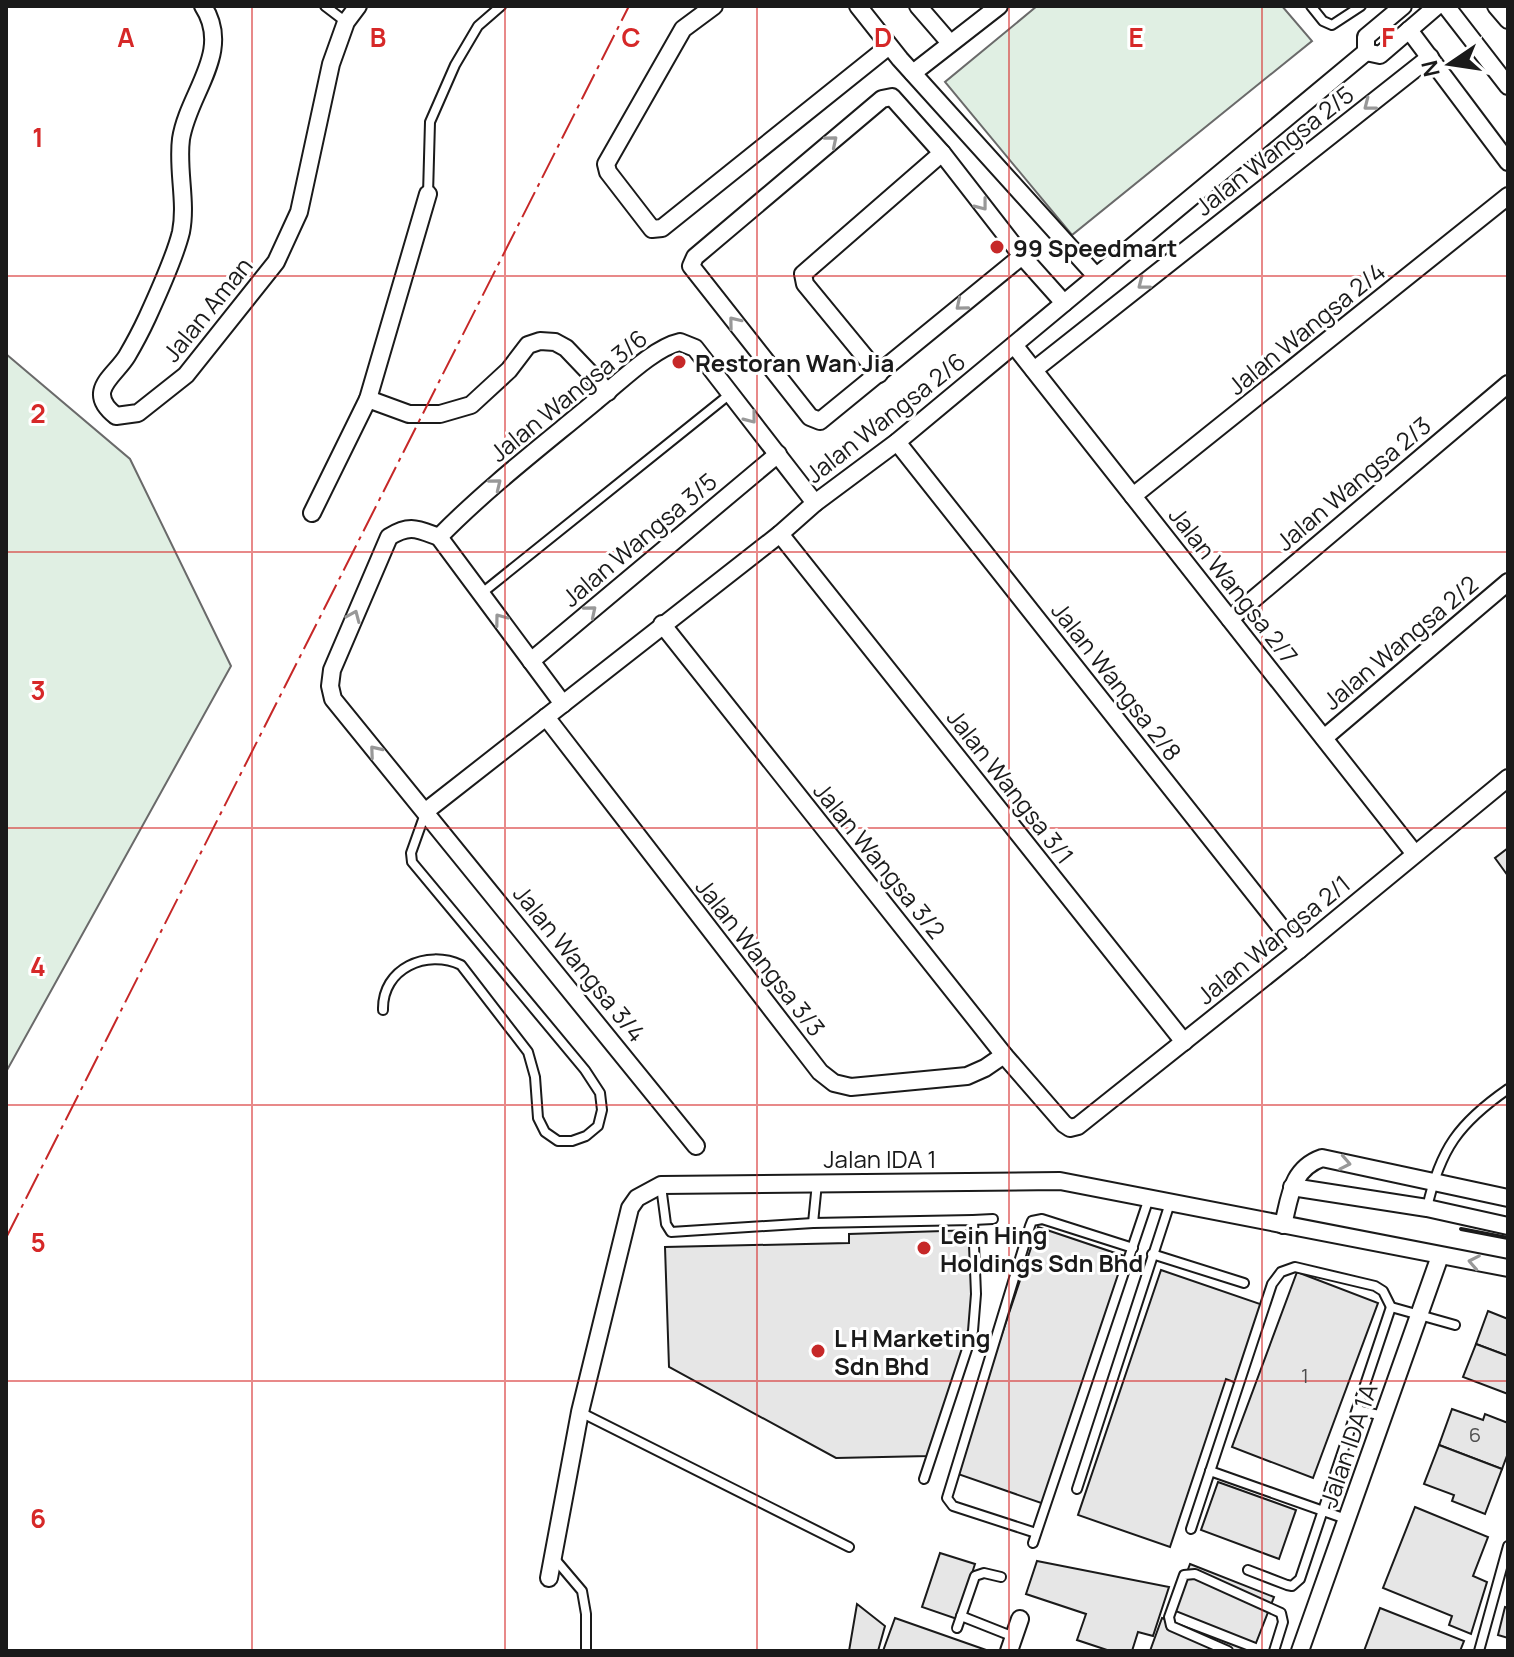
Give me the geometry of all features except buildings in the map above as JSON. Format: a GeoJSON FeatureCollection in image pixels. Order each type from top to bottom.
{"type":"FeatureCollection","features":[{"type":"Feature","properties":{"kind":"street","name":"Jalan Aman"},"geometry":{"type":"LineString","coordinates":[[203,6],[214,31],[214,49],[181,138],[181,230],[147,319],[125,359],[107,377],[103,388],[108,410],[116,416],[138,413],[186,375],[276,262],[299,212],[331,64],[346,22],[358,6]]}},
{"type":"Feature","properties":{"kind":"street"},"geometry":{"type":"LineString","coordinates":[[714,6],[683,29],[606,164],[608,172],[652,229],[662,228],[889,46]]}},
{"type":"Feature","properties":{"kind":"street"},"geometry":{"type":"LineString","coordinates":[[858,6],[889,46],[1096,276]]}},
{"type":"Feature","properties":{"kind":"street"},"geometry":{"type":"LineString","coordinates":[[918,6],[950,43]]}},
{"type":"Feature","properties":{"kind":"street"},"geometry":{"type":"LineString","coordinates":[[913,73],[999,6]]}},
{"type":"Feature","properties":{"kind":"street","name":"Jalan Wangsa 2/6"},"geometry":{"type":"LineString","coordinates":[[1366,52],[1366,37],[1403,6]]}},
{"type":"Feature","properties":{"kind":"street","name":"Jalan Wangsa 2/6"},"geometry":{"type":"LineString","coordinates":[[1366,52],[1380,55],[1437,6]]}},
{"type":"Feature","properties":{"kind":"street"},"geometry":{"type":"LineString","coordinates":[[1446,6],[1508,86]]}},
{"type":"Feature","properties":{"kind":"street"},"geometry":{"type":"LineString","coordinates":[[1496,6],[1508,20]]}},
{"type":"Feature","properties":{"kind":"street"},"geometry":{"type":"LineString","coordinates":[[1409,30],[1508,162]]}},
{"type":"Feature","properties":{"kind":"street","name":"Jalan Wangsa 2/6"},"geometry":{"type":"LineString","coordinates":[[426,811],[780,534],[815,503],[897,442],[1366,52]]}},
{"type":"Feature","properties":{"kind":"street","name":"Jalan Wangsa 2/5"},"geometry":{"type":"LineString","coordinates":[[1034,370],[1430,57]]}},
{"type":"Feature","properties":{"kind":"street"},"geometry":{"type":"LineString","coordinates":[[1022,256],[824,419],[814,420],[693,271],[692,261],[887,97],[896,100],[942,153],[1022,256],[1064,303]]}},
{"type":"Feature","properties":{"kind":"street"},"geometry":{"type":"LineString","coordinates":[[879,374],[805,284],[803,274],[942,153]]}},
{"type":"Feature","properties":{"kind":"street"},"geometry":{"type":"LineString","coordinates":[[312,513],[368,399],[428,194]]}},
{"type":"Feature","properties":{"kind":"street","name":"Jalan Wangsa 2/4"},"geometry":{"type":"LineString","coordinates":[[1133,496],[1508,196]]}},
{"type":"Feature","properties":{"kind":"street"},"geometry":{"type":"LineString","coordinates":[[368,399],[409,414],[424,415],[471,405],[509,370],[528,345],[540,341],[555,342],[566,348],[608,392]]}},
{"type":"Feature","properties":{"kind":"street","name":"Jalan Wangsa 3/6"},"geometry":{"type":"LineString","coordinates":[[439,537],[472,504],[608,392],[664,347],[680,342],[695,348],[815,503]]}},
{"type":"Feature","properties":{"kind":"street","name":"Jalan Wangsa 2/7"},"geometry":{"type":"LineString","coordinates":[[1014,345],[1415,854]]}},
{"type":"Feature","properties":{"kind":"street","name":"Jalan Wangsa 2/3"},"geometry":{"type":"LineString","coordinates":[[1230,619],[1508,384]]}},
{"type":"Feature","properties":{"kind":"street","name":"Jalan Wangsa 2/8"},"geometry":{"type":"LineString","coordinates":[[897,442],[1299,950]]}},
{"type":"Feature","properties":{"kind":"street","name":"Jalan Wangsa 3/5"},"geometry":{"type":"LineString","coordinates":[[531,661],[778,454]]}},
{"type":"Feature","properties":{"kind":"street","name":"Jalan Wangsa 3/4"},"geometry":{"type":"LineString","coordinates":[[439,537],[416,528],[402,529],[389,537],[337,656],[330,686],[333,699],[696,1146]]}},
{"type":"Feature","properties":{"kind":"street","name":"Jalan Wangsa 3/1"},"geometry":{"type":"LineString","coordinates":[[780,534],[1184,1042]]}},
{"type":"Feature","properties":{"kind":"street"},"geometry":{"type":"LineString","coordinates":[[439,537],[563,704]]}},
{"type":"Feature","properties":{"kind":"street","name":"Jalan Wangsa 2/2"},"geometry":{"type":"LineString","coordinates":[[1324,738],[1508,582]]}},
{"type":"Feature","properties":{"kind":"street","name":"Jalan Wangsa 3/2"},"geometry":{"type":"LineString","coordinates":[[662,624],[1004,1055],[1064,1124]]}},
{"type":"Feature","properties":{"kind":"street","name":"Jalan Wangsa 3/3"},"geometry":{"type":"LineString","coordinates":[[546,717],[820,1072],[834,1083],[851,1087],[967,1076],[1004,1055]]}},
{"type":"Feature","properties":{"kind":"street","name":"Jalan Wangsa 2/1"},"geometry":{"type":"LineString","coordinates":[[1064,1124],[1070,1128],[1078,1126],[1508,778]]}},
{"type":"Feature","properties":{"kind":"street"},"geometry":{"type":"LineString","coordinates":[[1283,1225],[1292,1187],[1301,1170],[1322,1158],[1508,1198]]}},
{"type":"Feature","properties":{"kind":"street","name":"Jalan IDA 1"},"geometry":{"type":"LineString","coordinates":[[661,1185],[1060,1181],[1508,1268]]}},
{"type":"Feature","properties":{"kind":"street"},"geometry":{"type":"LineString","coordinates":[[549,1578],[580,1412],[630,1208],[637,1198],[661,1185]]}},
{"type":"Feature","properties":{"kind":"street"},"geometry":{"type":"LineString","coordinates":[[1292,1187],[1427,1208],[1508,1226]]}},
{"type":"Feature","properties":{"kind":"street","name":"Jalan IDA 1A"},"geometry":{"type":"LineString","coordinates":[[1300,1651],[1440,1256]]}},
{"type":"Feature","properties":{"kind":"street"},"geometry":{"type":"LineString","coordinates":[[1012,1644],[1020,1619]]}},
{"type":"Feature","properties":{"kind":"lane"},"geometry":{"type":"LineString","coordinates":[[325,6],[346,22]]}},
{"type":"Feature","properties":{"kind":"lane"},"geometry":{"type":"LineString","coordinates":[[428,194],[430,122],[455,65],[478,26],[501,6]]}},
{"type":"Feature","properties":{"kind":"lane"},"geometry":{"type":"LineString","coordinates":[[1311,6],[1323,21],[1332,25],[1361,6]]}},
{"type":"Feature","properties":{"kind":"lane"},"geometry":{"type":"LineString","coordinates":[[481,594],[731,394]]}},
{"type":"Feature","properties":{"kind":"lane"},"geometry":{"type":"LineString","coordinates":[[383,1010],[386,987],[393,976],[404,968],[431,958],[447,958],[461,965],[528,1052],[535,1077],[538,1118],[545,1132],[558,1141],[572,1141],[586,1136],[598,1126],[602,1110],[600,1093],[585,1070],[411,859],[426,811]]}},
{"type":"Feature","properties":{"kind":"lane"},"geometry":{"type":"LineString","coordinates":[[1427,1208],[1433,1180],[1460,1128],[1508,1089]]}},
{"type":"Feature","properties":{"kind":"lane"},"geometry":{"type":"LineString","coordinates":[[813,1223],[817,1182]]}},
{"type":"Feature","properties":{"kind":"lane"},"geometry":{"type":"LineString","coordinates":[[661,1185],[666,1224],[671,1232],[813,1223],[993,1219]]}},
{"type":"Feature","properties":{"kind":"lane"},"geometry":{"type":"LineString","coordinates":[[1033,1543],[1149,1198]]}},
{"type":"Feature","properties":{"kind":"lane"},"geometry":{"type":"LineString","coordinates":[[1077,1489],[1170,1203]]}},
{"type":"Feature","properties":{"kind":"lane"},"geometry":{"type":"LineString","coordinates":[[1036,1533],[953,1506],[947,1498],[1030,1226],[1032,1221],[1042,1219],[1133,1248]]}},
{"type":"Feature","properties":{"kind":"lane"},"geometry":{"type":"LineString","coordinates":[[924,1479],[973,1331],[976,1294],[973,1220]]}},
{"type":"Feature","properties":{"kind":"lane"},"geometry":{"type":"LineString","coordinates":[[1152,1254],[1244,1283]]}},
{"type":"Feature","properties":{"kind":"lane"},"geometry":{"type":"LineString","coordinates":[[1191,1529],[1272,1284],[1281,1272],[1295,1267],[1375,1286],[1383,1291],[1391,1307],[1297,1583],[1287,1585],[1248,1570]]}},
{"type":"Feature","properties":{"kind":"lane"},"geometry":{"type":"LineString","coordinates":[[1391,1307],[1455,1325]]}},
{"type":"Feature","properties":{"kind":"lane"},"geometry":{"type":"LineString","coordinates":[[1357,1410],[1383,1416]]}},
{"type":"Feature","properties":{"kind":"lane"},"geometry":{"type":"LineString","coordinates":[[580,1412],[849,1547]]}},
{"type":"Feature","properties":{"kind":"lane"},"geometry":{"type":"LineString","coordinates":[[1210,1471],[1347,1520]]}},
{"type":"Feature","properties":{"kind":"lane"},"geometry":{"type":"LineString","coordinates":[[1482,1650],[1508,1546]]}},
{"type":"Feature","properties":{"kind":"lane"},"geometry":{"type":"LineString","coordinates":[[553,1557],[582,1591],[586,1614],[586,1651]]}},
{"type":"Feature","properties":{"kind":"lane"},"geometry":{"type":"LineString","coordinates":[[957,1628],[975,1576],[984,1573],[1001,1577]]}},
{"type":"Feature","properties":{"kind":"lane"},"geometry":{"type":"LineString","coordinates":[[1228,1651],[1171,1626],[1169,1617],[1184,1575],[1195,1574],[1281,1613],[1283,1622],[1274,1651]]}},
{"type":"Feature","properties":{"kind":"lane"},"geometry":{"type":"LineString","coordinates":[[961,1616],[1012,1644]]}},
{"type":"Feature","properties":{"kind":"green space"},"geometry":{"type":"Polygon","coordinates":[[[1037,6],[1282,6],[1312,41],[1072,235],[945,82],[1037,6]]]}},
{"type":"Feature","properties":{"kind":"green space"},"geometry":{"type":"Polygon","coordinates":[[[6,354],[130,459],[231,666],[6,1072],[6,354]]]}},
{"type":"Feature","properties":{"kind":"wall"},"geometry":{"type":"LineString","coordinates":[[1461,1229],[1508,1238]]}},
{"type":"Feature","properties":{"kind":"power"},"geometry":{"type":"LineString","coordinates":[[6,1238],[629,6]]}},
{"type":"Feature","properties":{"kind":"place","name":"99 Speedmart"},"geometry":{"type":"Point","coordinates":[997,247]}},
{"type":"Feature","properties":{"kind":"place","name":"Restoran Wan Jia"},"geometry":{"type":"Point","coordinates":[679,362]}},
{"type":"Feature","properties":{"kind":"place","name":"Lein Hing Holdings Sdn Bhd"},"geometry":{"type":"Point","coordinates":[924,1248]}},
{"type":"Feature","properties":{"kind":"place","name":"L H Marketing Sdn Bhd"},"geometry":{"type":"Point","coordinates":[818,1351]}}]}
